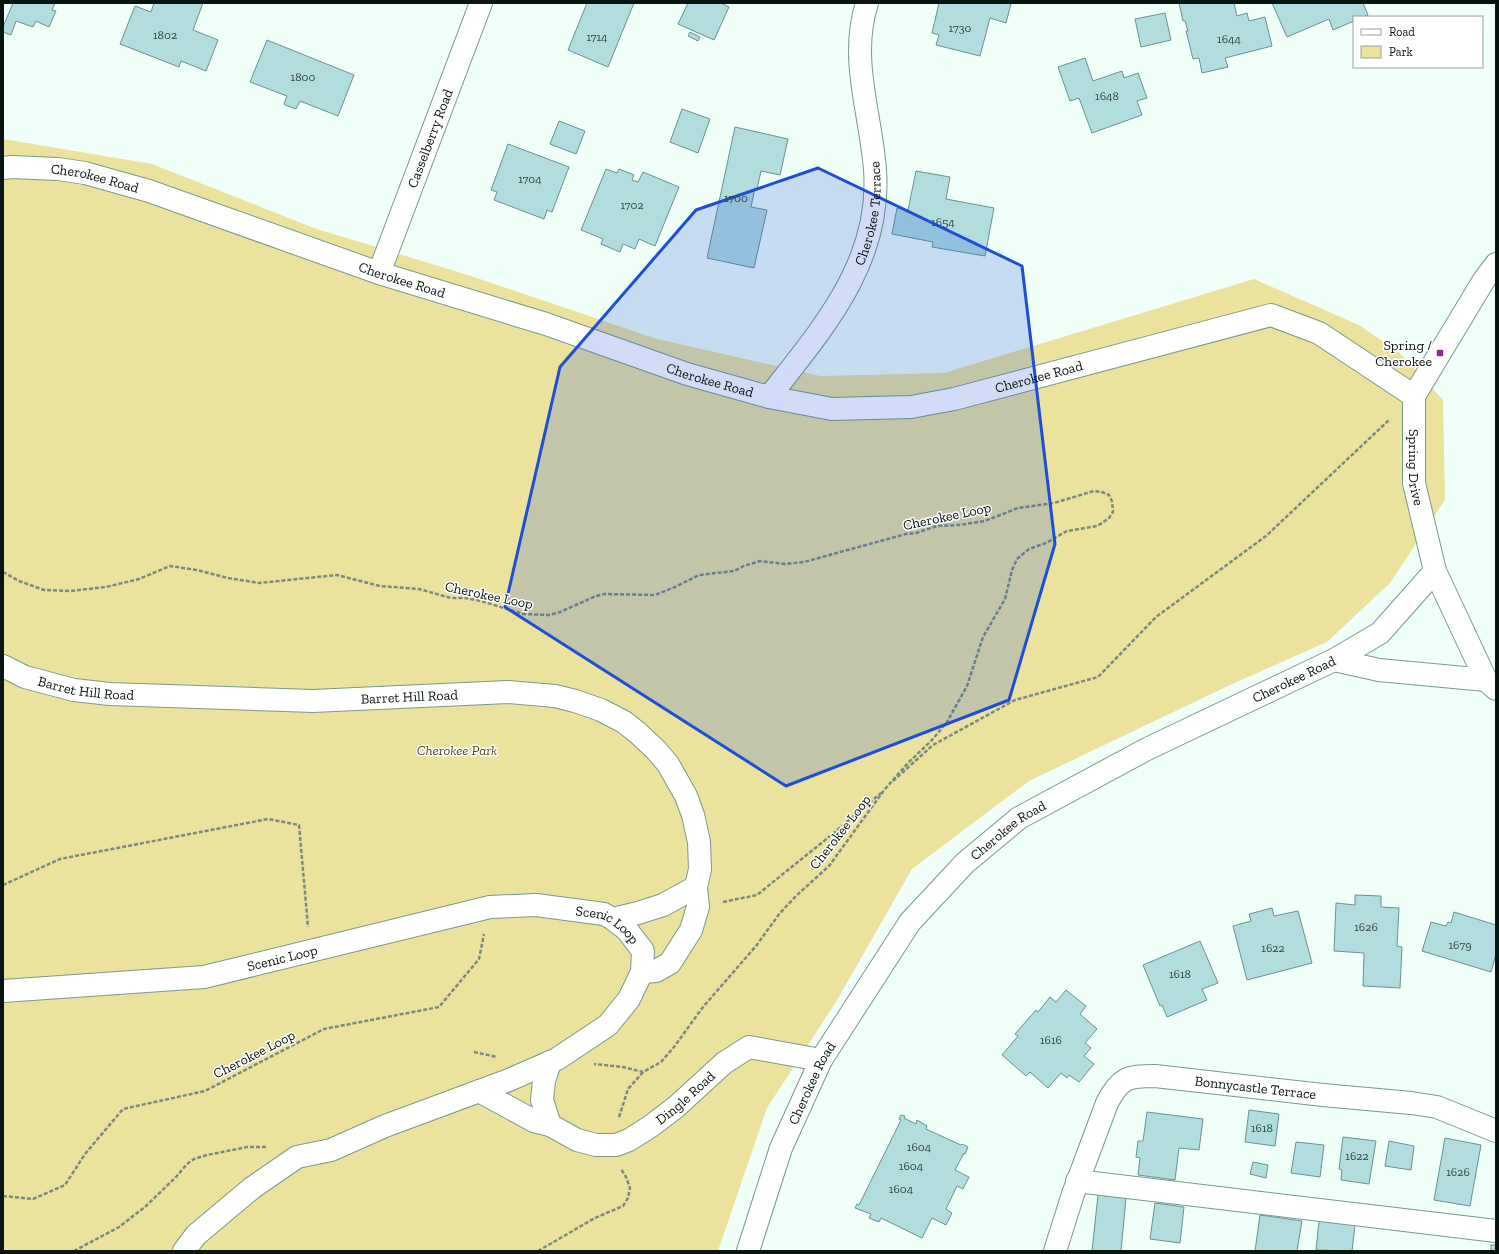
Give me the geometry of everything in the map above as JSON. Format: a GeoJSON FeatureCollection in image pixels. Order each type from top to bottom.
{"type":"FeatureCollection","features":[{"type":"Feature","properties":{"kind":"street","name":"Casselberry Road"},"geometry":{"type":"LineString","coordinates":[[379,273],[481,3]]}},
{"type":"Feature","properties":{"kind":"street","name":"Cherokee Terrace"},"geometry":{"type":"LineString","coordinates":[[769,396],[823,329],[855,275],[867,243],[875,208],[875,170],[860,71],[859,51],[861,28],[867,3]]}},
{"type":"Feature","properties":{"kind":"street","name":"Cherokee Road"},"geometry":{"type":"LineString","coordinates":[[3,168],[58,169],[85,173],[142,189],[379,273],[546,324],[687,374],[769,396],[832,409],[910,407],[954,399],[1271,314],[1319,333],[1414,396]]}},
{"type":"Feature","properties":{"kind":"street"},"geometry":{"type":"LineString","coordinates":[[1414,396],[1484,280],[1496,264]]}},
{"type":"Feature","properties":{"kind":"street","name":"Spring Drive"},"geometry":{"type":"LineString","coordinates":[[1414,396],[1414,483],[1435,571],[1491,684]]}},
{"type":"Feature","properties":{"kind":"street","name":"Cherokee Road"},"geometry":{"type":"LineString","coordinates":[[748,1251],[781,1148],[821,1060],[910,922],[965,863],[1019,818],[1147,749],[1334,660],[1380,633],[1435,571]]}},
{"type":"Feature","properties":{"kind":"street","name":"Spring Drive"},"geometry":{"type":"LineString","coordinates":[[1334,660],[1379,670],[1491,684]]}},
{"type":"Feature","properties":{"kind":"street","name":"Barret Hill Road"},"geometry":{"type":"LineString","coordinates":[[3,666],[25,677],[74,690],[110,694],[312,702],[508,692],[555,696],[601,710],[624,722],[656,750],[668,764],[686,796],[693,815],[699,842],[700,869],[691,930],[670,963],[656,971],[642,972]]}},
{"type":"Feature","properties":{"kind":"street"},"geometry":{"type":"LineString","coordinates":[[613,919],[697,897]]}},
{"type":"Feature","properties":{"kind":"street","name":"Scenic Loop"},"geometry":{"type":"LineString","coordinates":[[3,991],[204,977],[490,907],[536,905],[604,914],[627,930],[643,951],[642,972],[629,999],[608,1024],[553,1061],[479,1091],[385,1126],[331,1150],[297,1157],[252,1188],[196,1235],[184,1251]]}},
{"type":"Feature","properties":{"kind":"street","name":"Dingle Road"},"geometry":{"type":"LineString","coordinates":[[479,1091],[534,1121],[550,1125],[577,1140],[596,1145],[612,1146],[629,1140],[651,1126],[676,1107],[724,1063],[749,1047],[821,1060]]}},
{"type":"Feature","properties":{"kind":"street"},"geometry":{"type":"LineString","coordinates":[[550,1125],[542,1100],[544,1081],[553,1061]]}},
{"type":"Feature","properties":{"kind":"street","name":"Bonnycastle Terrace"},"geometry":{"type":"LineString","coordinates":[[1055,1251],[1077,1182],[1107,1103],[1114,1090],[1121,1082],[1139,1076],[1154,1076],[1437,1107],[1496,1131]]}},
{"type":"Feature","properties":{"kind":"street"},"geometry":{"type":"LineString","coordinates":[[1077,1182],[1496,1231]]}},
{"type":"Feature","properties":{"kind":"path"},"geometry":{"type":"LineString","coordinates":[[697,897],[757,895],[835,832],[933,745],[1015,700],[1098,677],[1156,617],[1266,536],[1414,396]]}},
{"type":"Feature","properties":{"kind":"path","name":"Cherokee Loop"},"geometry":{"type":"LineString","coordinates":[[3,572],[19,581],[44,590],[70,591],[106,587],[139,579],[170,566],[259,583],[337,575],[380,586],[418,589],[451,598],[465,598],[481,601],[523,614],[549,615],[560,612],[596,596],[605,594],[655,595],[699,575],[734,571],[760,561],[785,564],[804,562],[906,534],[916,533],[937,526],[959,525],[986,521],[1018,508],[1054,503],[1094,491],[1102,492],[1109,496],[1112,501],[1113,512],[1109,518],[1102,523],[1097,526],[1067,531],[1046,543],[1029,549],[1017,559],[1012,570],[1004,599],[983,637],[967,686],[947,722],[932,740],[908,762],[885,789],[829,866],[780,913],[756,946],[703,1007],[674,1047],[661,1062],[643,1072],[628,1089],[612,1146]]}},
{"type":"Feature","properties":{"kind":"path"},"geometry":{"type":"LineString","coordinates":[[3,885],[60,859],[268,818],[299,825],[310,951]]}},
{"type":"Feature","properties":{"kind":"path","name":"Cherokee Loop"},"geometry":{"type":"LineString","coordinates":[[3,1196],[33,1199],[64,1185],[85,1154],[123,1110],[205,1091],[324,1029],[439,1007],[479,959],[490,907]]}},
{"type":"Feature","properties":{"kind":"path"},"geometry":{"type":"LineString","coordinates":[[553,1061],[574,1066],[603,1064],[643,1072]]}},
{"type":"Feature","properties":{"kind":"path"},"geometry":{"type":"LineString","coordinates":[[74,1251],[99,1238],[105,1233],[119,1227],[146,1206],[176,1177],[187,1164],[194,1159],[248,1146],[270,1147]]}},
{"type":"Feature","properties":{"kind":"path"},"geometry":{"type":"LineString","coordinates":[[538,1251],[595,1218],[623,1206],[628,1198],[630,1188],[626,1177],[615,1160],[612,1146]]}},
{"type":"Feature","properties":{"kind":"highlighted area"},"geometry":{"type":"Polygon","coordinates":[[[818,168],[1022,266],[1055,544],[1009,700],[786,786],[505,607],[560,367],[696,210],[818,168]]]}},
{"type":"Feature","properties":{"kind":"green space","name":"Cherokee Park"},"geometry":{"type":"Polygon","coordinates":[[[3,139],[152,164],[314,228],[471,276],[657,339],[820,376],[944,373],[1254,279],[1359,325],[1400,353],[1443,400],[1445,500],[1390,583],[1327,642],[1230,685],[1029,781],[912,869],[836,1002],[767,1108],[718,1251],[3,1251],[3,139]]]}},
{"type":"Feature","properties":{"kind":"building"},"geometry":{"type":"Polygon","coordinates":[[[13,3],[55,3],[52,10],[56,11],[49,27],[36,21],[33,27],[16,21],[11,35],[3,32],[3,27],[13,3]]]}},
{"type":"Feature","properties":{"kind":"building"},"geometry":{"type":"Polygon","coordinates":[[[154,3],[203,3],[193,30],[218,40],[206,71],[181,61],[179,67],[120,44],[135,6],[151,12],[154,3]]]}},
{"type":"Feature","properties":{"kind":"building"},"geometry":{"type":"Polygon","coordinates":[[[587,3],[634,3],[608,67],[568,50],[587,3]]]}},
{"type":"Feature","properties":{"kind":"building"},"geometry":{"type":"Polygon","coordinates":[[[688,3],[721,3],[729,7],[714,40],[678,24],[688,3]]]}},
{"type":"Feature","properties":{"kind":"building"},"geometry":{"type":"Polygon","coordinates":[[[939,3],[1011,4],[1006,23],[990,18],[980,56],[936,45],[939,35],[932,33],[939,3]]]}},
{"type":"Feature","properties":{"kind":"building"},"geometry":{"type":"Polygon","coordinates":[[[1179,3],[1234,3],[1237,16],[1247,13],[1249,21],[1265,17],[1272,46],[1225,58],[1228,67],[1202,73],[1199,58],[1193,59],[1186,31],[1188,31],[1185,21],[1183,21],[1179,3]]]}},
{"type":"Feature","properties":{"kind":"building"},"geometry":{"type":"Polygon","coordinates":[[[1272,3],[1363,3],[1368,15],[1353,16],[1353,21],[1333,30],[1329,19],[1287,37],[1272,3]]]}},
{"type":"Feature","properties":{"kind":"building"},"geometry":{"type":"Polygon","coordinates":[[[1165,13],[1171,40],[1141,47],[1135,19],[1165,13]]]}},
{"type":"Feature","properties":{"kind":"building"},"geometry":{"type":"Polygon","coordinates":[[[690,32],[700,37],[698,41],[688,36],[690,32]]]}},
{"type":"Feature","properties":{"kind":"building"},"geometry":{"type":"Polygon","coordinates":[[[267,40],[354,75],[338,116],[300,101],[296,109],[285,105],[287,96],[250,82],[267,40]]]}},
{"type":"Feature","properties":{"kind":"building"},"geometry":{"type":"Polygon","coordinates":[[[1085,58],[1093,81],[1122,71],[1124,78],[1138,73],[1147,98],[1137,101],[1142,115],[1092,133],[1079,98],[1070,101],[1058,67],[1085,58]]]}},
{"type":"Feature","properties":{"kind":"building"},"geometry":{"type":"Polygon","coordinates":[[[682,109],[710,119],[698,153],[670,142],[682,109]]]}},
{"type":"Feature","properties":{"kind":"building"},"geometry":{"type":"Polygon","coordinates":[[[559,121],[585,131],[576,154],[550,144],[559,121]]]}},
{"type":"Feature","properties":{"kind":"building"},"geometry":{"type":"Polygon","coordinates":[[[735,127],[788,139],[780,175],[761,171],[757,189],[755,188],[751,207],[767,210],[754,268],[707,258],[735,127]]]}},
{"type":"Feature","properties":{"kind":"building"},"geometry":{"type":"Polygon","coordinates":[[[508,144],[569,167],[552,212],[547,210],[544,219],[494,200],[497,192],[491,190],[508,144]]]}},
{"type":"Feature","properties":{"kind":"building"},"geometry":{"type":"Polygon","coordinates":[[[606,169],[617,173],[619,169],[634,175],[632,180],[638,182],[643,172],[679,187],[655,246],[639,239],[635,249],[623,244],[620,252],[601,244],[603,239],[581,230],[606,169]]]}},
{"type":"Feature","properties":{"kind":"building"},"geometry":{"type":"Polygon","coordinates":[[[916,171],[950,177],[946,199],[994,208],[985,256],[932,247],[933,242],[892,234],[897,208],[908,210],[916,171]]]}},
{"type":"Feature","properties":{"kind":"building"},"geometry":{"type":"Polygon","coordinates":[[[1355,895],[1381,896],[1381,907],[1399,908],[1397,946],[1402,947],[1400,988],[1363,986],[1364,953],[1334,951],[1336,903],[1355,905],[1355,895]]]}},
{"type":"Feature","properties":{"kind":"building"},"geometry":{"type":"Polygon","coordinates":[[[1272,908],[1274,916],[1298,911],[1312,963],[1247,980],[1233,926],[1251,921],[1249,914],[1272,908]]]}},
{"type":"Feature","properties":{"kind":"building"},"geometry":{"type":"Polygon","coordinates":[[[1454,912],[1496,925],[1496,954],[1491,972],[1422,951],[1431,922],[1446,926],[1448,922],[1451,923],[1454,912]]]}},
{"type":"Feature","properties":{"kind":"building"},"geometry":{"type":"Polygon","coordinates":[[[1200,941],[1218,983],[1202,989],[1207,1000],[1167,1017],[1162,1005],[1160,1006],[1143,965],[1200,941]]]}},
{"type":"Feature","properties":{"kind":"building"},"geometry":{"type":"Polygon","coordinates":[[[1066,990],[1086,1006],[1080,1014],[1097,1029],[1085,1043],[1091,1048],[1084,1056],[1094,1064],[1079,1082],[1069,1075],[1067,1078],[1061,1073],[1048,1088],[1030,1072],[1026,1076],[1002,1055],[1018,1036],[1015,1034],[1036,1010],[1038,1012],[1050,997],[1056,1002],[1066,990]]]}},
{"type":"Feature","properties":{"kind":"building"},"geometry":{"type":"Polygon","coordinates":[[[1249,1110],[1279,1114],[1275,1146],[1245,1142],[1249,1110]]]}},
{"type":"Feature","properties":{"kind":"building"},"geometry":{"type":"Polygon","coordinates":[[[1147,1112],[1203,1119],[1199,1150],[1179,1148],[1175,1180],[1138,1175],[1140,1158],[1136,1157],[1138,1141],[1143,1141],[1147,1112]]]}},
{"type":"Feature","properties":{"kind":"building"},"geometry":{"type":"Polygon","coordinates":[[[901,1115],[905,1116],[904,1118],[916,1124],[917,1120],[927,1126],[926,1129],[968,1147],[955,1170],[969,1177],[963,1189],[957,1186],[946,1209],[952,1213],[946,1225],[932,1218],[922,1238],[881,1218],[879,1222],[869,1218],[871,1214],[855,1208],[857,1204],[859,1205],[901,1120],[899,1119],[901,1115]]]}},
{"type":"Feature","properties":{"kind":"building"},"geometry":{"type":"Polygon","coordinates":[[[1343,1137],[1376,1141],[1369,1184],[1341,1180],[1342,1170],[1339,1169],[1343,1137]]]}},
{"type":"Feature","properties":{"kind":"building"},"geometry":{"type":"Polygon","coordinates":[[[1445,1138],[1481,1145],[1470,1206],[1434,1200],[1445,1138]]]}},
{"type":"Feature","properties":{"kind":"building"},"geometry":{"type":"Polygon","coordinates":[[[1389,1141],[1414,1146],[1411,1170],[1385,1166],[1389,1141]]]}},
{"type":"Feature","properties":{"kind":"building"},"geometry":{"type":"Polygon","coordinates":[[[1296,1142],[1324,1145],[1320,1177],[1291,1173],[1296,1142]]]}},
{"type":"Feature","properties":{"kind":"building"},"geometry":{"type":"Polygon","coordinates":[[[1253,1162],[1268,1165],[1266,1178],[1250,1174],[1253,1162]]]}},
{"type":"Feature","properties":{"kind":"building"},"geometry":{"type":"Polygon","coordinates":[[[1098,1195],[1126,1198],[1121,1251],[1092,1251],[1098,1195]]]}},
{"type":"Feature","properties":{"kind":"building"},"geometry":{"type":"Polygon","coordinates":[[[1155,1203],[1184,1207],[1180,1243],[1150,1239],[1155,1203]]]}},
{"type":"Feature","properties":{"kind":"building"},"geometry":{"type":"Polygon","coordinates":[[[1260,1215],[1302,1221],[1297,1251],[1255,1251],[1260,1215]]]}},
{"type":"Feature","properties":{"kind":"building"},"geometry":{"type":"Polygon","coordinates":[[[1319,1221],[1355,1225],[1352,1251],[1316,1250],[1319,1221]]]}},
{"type":"Feature","properties":{"kind":"building"},"geometry":{"type":"Polygon","coordinates":[[[1491,1245],[1496,1245],[1496,1251],[1491,1251],[1491,1245]]]}},
{"type":"Feature","properties":{"kind":"place","name":"Spring / Cherokee"},"geometry":{"type":"Point","coordinates":[1440,353]}}]}
